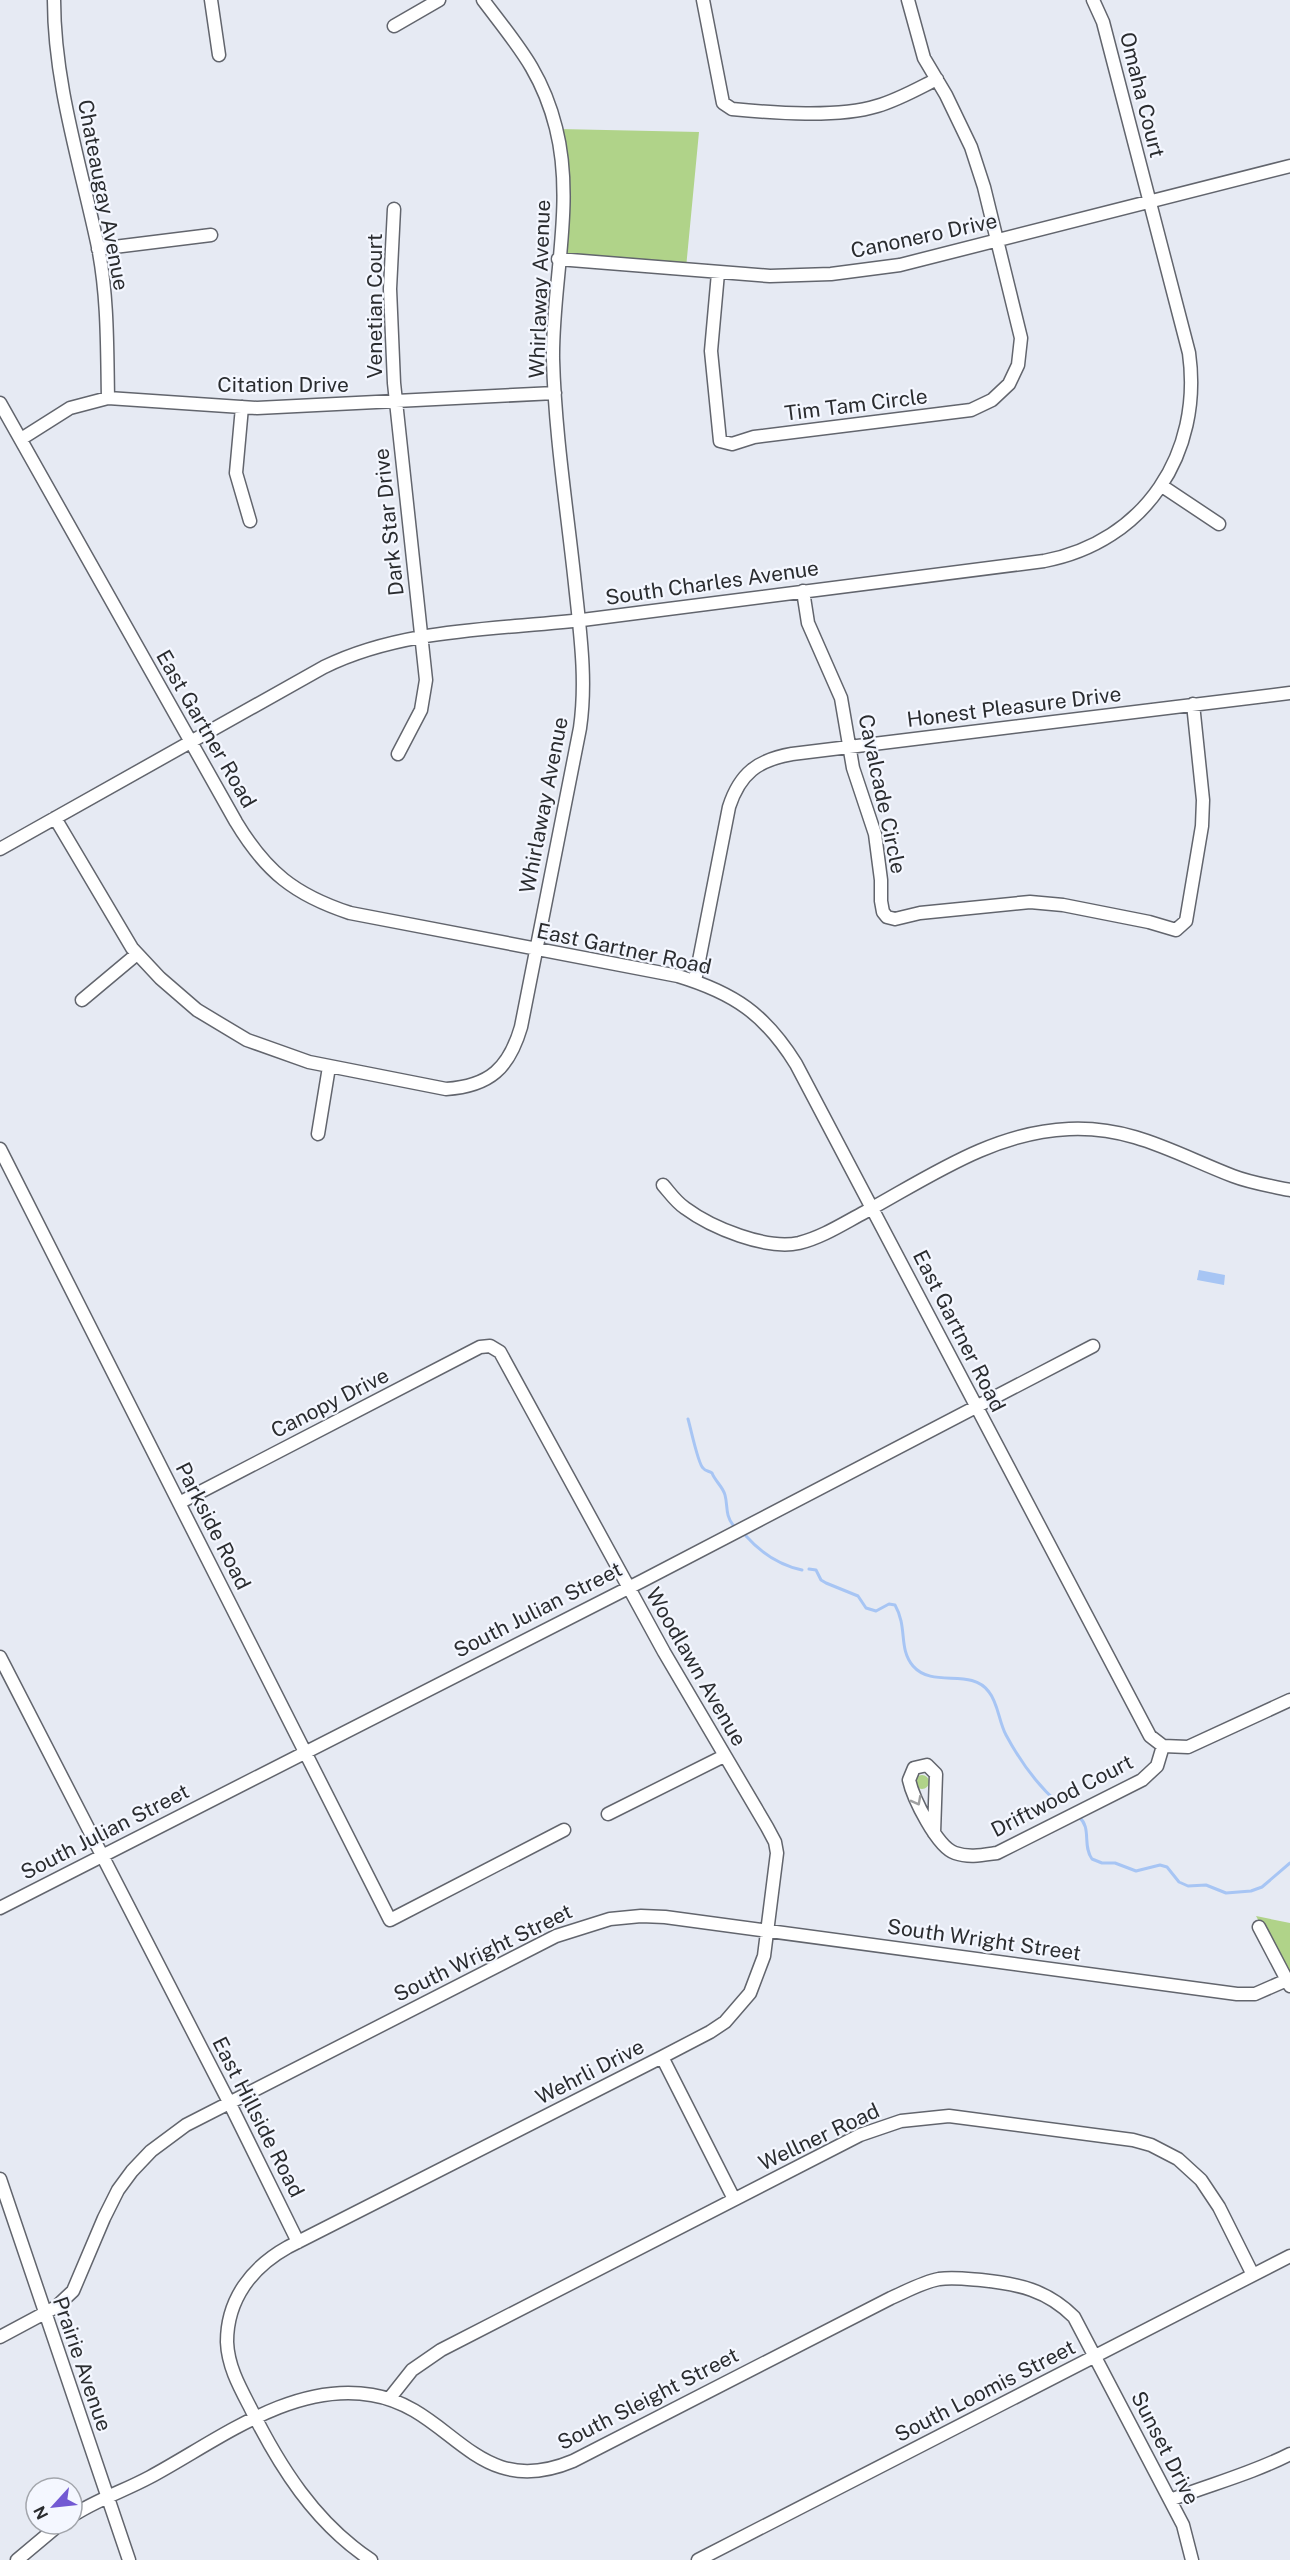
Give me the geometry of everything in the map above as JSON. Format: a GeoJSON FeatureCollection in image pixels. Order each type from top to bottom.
{"type":"FeatureCollection","features":[{"type":"Feature","properties":{"kind":"street","name":"Chateaugay Avenue"},"geometry":{"type":"LineString","coordinates":[[54,0],[60,78],[98,249],[106,311],[108,398]]}},
{"type":"Feature","properties":{"kind":"street"},"geometry":{"type":"LineString","coordinates":[[211,0],[219,55]]}},
{"type":"Feature","properties":{"kind":"street"},"geometry":{"type":"LineString","coordinates":[[394,26],[439,0]]}},
{"type":"Feature","properties":{"kind":"street","name":"Whirlaway Avenue"},"geometry":{"type":"LineString","coordinates":[[55,818],[107,909],[137,954],[180,996],[219,1024],[275,1051],[329,1066],[446,1089],[468,1086],[493,1075],[509,1059],[516,1043],[536,949],[582,712],[584,682],[555,393],[554,327],[563,183],[560,146],[553,115],[531,63],[483,0]]}},
{"type":"Feature","properties":{"kind":"street"},"geometry":{"type":"LineString","coordinates":[[703,0],[723,103],[732,109],[837,112],[859,110],[896,100],[937,79]]}},
{"type":"Feature","properties":{"kind":"street"},"geometry":{"type":"LineString","coordinates":[[908,0],[920,48],[971,147],[997,241]]}},
{"type":"Feature","properties":{"kind":"street","name":"Omaha Court"},"geometry":{"type":"LineString","coordinates":[[1093,0],[1103,22],[1149,202]]}},
{"type":"Feature","properties":{"kind":"street","name":"Canonero Drive"},"geometry":{"type":"LineString","coordinates":[[558,259],[718,273],[797,276],[856,272],[900,265],[1290,166]]}},
{"type":"Feature","properties":{"kind":"street","name":"South Charles Avenue"},"geometry":{"type":"LineString","coordinates":[[0,849],[341,658],[385,643],[579,621],[1054,559],[1087,547],[1119,530],[1162,486],[1183,441],[1190,415],[1192,386],[1189,353],[1149,202]]}},
{"type":"Feature","properties":{"kind":"street","name":"Venetian Court"},"geometry":{"type":"LineString","coordinates":[[394,209],[390,289],[396,402]]}},
{"type":"Feature","properties":{"kind":"street"},"geometry":{"type":"LineString","coordinates":[[98,249],[212,235]]}},
{"type":"Feature","properties":{"kind":"street","name":"Tim Tam Circle"},"geometry":{"type":"LineString","coordinates":[[718,273],[711,351],[712,370],[720,441],[732,444],[754,438],[962,411],[979,407],[992,400],[1012,379],[1021,350],[1017,320],[997,241]]}},
{"type":"Feature","properties":{"kind":"street","name":"Citation Drive"},"geometry":{"type":"LineString","coordinates":[[21,439],[70,408],[108,398],[290,408],[555,393]]}},
{"type":"Feature","properties":{"kind":"street","name":"Dark Star Drive"},"geometry":{"type":"LineString","coordinates":[[396,402],[426,680],[424,699],[416,724],[398,754]]}},
{"type":"Feature","properties":{"kind":"street","name":"East Gartner Road"},"geometry":{"type":"LineString","coordinates":[[0,403],[190,742],[253,849],[276,874],[306,896],[350,913],[695,981],[726,993],[743,1004],[786,1048],[873,1207],[1140,1721],[1150,1736],[1163,1746]]}},
{"type":"Feature","properties":{"kind":"street"},"geometry":{"type":"LineString","coordinates":[[242,407],[236,472],[250,521]]}},
{"type":"Feature","properties":{"kind":"street"},"geometry":{"type":"LineString","coordinates":[[1162,486],[1219,524]]}},
{"type":"Feature","properties":{"kind":"street","name":"Cavalcade Circle"},"geometry":{"type":"LineString","coordinates":[[803,591],[808,623],[841,698],[853,768],[875,834],[881,880],[881,901],[883,912],[887,917],[895,919],[920,913],[1030,902],[1085,909],[1176,930],[1186,921],[1202,826],[1203,786],[1193,704]]}},
{"type":"Feature","properties":{"kind":"street","name":"Honest Pleasure Drive"},"geometry":{"type":"LineString","coordinates":[[695,981],[729,807],[737,786],[758,765],[773,758],[850,747],[1290,693]]}},
{"type":"Feature","properties":{"kind":"street"},"geometry":{"type":"LineString","coordinates":[[82,1000],[137,954]]}},
{"type":"Feature","properties":{"kind":"street"},"geometry":{"type":"LineString","coordinates":[[318,1134],[329,1066]]}},
{"type":"Feature","properties":{"kind":"street"},"geometry":{"type":"LineString","coordinates":[[663,1185],[678,1202],[700,1217],[744,1238],[778,1245],[793,1244],[815,1238],[982,1149],[1028,1134],[1070,1129],[1116,1132],[1140,1137],[1234,1176],[1290,1190]]}},
{"type":"Feature","properties":{"kind":"street","name":"Parkside Road"},"geometry":{"type":"LineString","coordinates":[[0,1149],[390,1920],[564,1830]]}},
{"type":"Feature","properties":{"kind":"street","name":"Canopy Drive"},"geometry":{"type":"LineString","coordinates":[[179,1503],[480,1347],[490,1346],[500,1352]]}},
{"type":"Feature","properties":{"kind":"street","name":"South Julian Street"},"geometry":{"type":"LineString","coordinates":[[0,1908],[1093,1346]]}},
{"type":"Feature","properties":{"kind":"street","name":"Woodlawn Avenue"},"geometry":{"type":"LineString","coordinates":[[500,1352],[628,1587],[775,1842]]}},
{"type":"Feature","properties":{"kind":"street","name":"East Hillside Road"},"geometry":{"type":"LineString","coordinates":[[0,1657],[229,2102],[298,2242]]}},
{"type":"Feature","properties":{"kind":"street"},"geometry":{"type":"LineString","coordinates":[[1163,1746],[1188,1747],[1290,1700]]}},
{"type":"Feature","properties":{"kind":"street","name":"Driftwood Court"},"geometry":{"type":"LineString","coordinates":[[934,1833],[936,1774],[927,1765],[921,1765],[914,1768],[909,1780],[915,1797],[934,1833],[946,1848],[954,1853],[974,1856],[997,1853],[1142,1780],[1157,1766],[1163,1746]]}},
{"type":"Feature","properties":{"kind":"street"},"geometry":{"type":"LineString","coordinates":[[608,1814],[724,1756]]}},
{"type":"Feature","properties":{"kind":"street","name":"Wehrli Drive"},"geometry":{"type":"LineString","coordinates":[[298,2242],[710,2032],[741,2006],[757,1978],[765,1956],[777,1863],[775,1842]]}},
{"type":"Feature","properties":{"kind":"street","name":"South Wright Street"},"geometry":{"type":"LineString","coordinates":[[0,2337],[56,2307],[73,2291],[104,2218],[132,2171],[165,2139],[229,2102],[531,1948],[584,1926],[610,1919],[641,1916],[676,1918],[1237,1994],[1255,1994],[1289,1983]]}},
{"type":"Feature","properties":{"kind":"street"},"geometry":{"type":"LineString","coordinates":[[1259,1927],[1289,1983]]}},
{"type":"Feature","properties":{"kind":"street"},"geometry":{"type":"LineString","coordinates":[[662,2057],[734,2199]]}},
{"type":"Feature","properties":{"kind":"street","name":"Wellner Road"},"geometry":{"type":"LineString","coordinates":[[389,2399],[412,2370],[441,2350],[860,2135],[901,2121],[923,2117],[964,2117],[1133,2140],[1164,2151],[1185,2163],[1201,2180],[1219,2207],[1253,2275]]}},
{"type":"Feature","properties":{"kind":"street","name":"Prairie Avenue"},"geometry":{"type":"LineString","coordinates":[[0,2179],[129,2560]]}},
{"type":"Feature","properties":{"kind":"street"},"geometry":{"type":"LineString","coordinates":[[298,2242],[271,2258],[254,2272],[243,2286],[229,2319],[227,2343],[231,2366],[255,2418],[285,2470],[310,2504],[338,2533],[371,2560]]}},
{"type":"Feature","properties":{"kind":"street","name":"South Loomis Street"},"geometry":{"type":"LineString","coordinates":[[698,2560],[1290,2256]]}},
{"type":"Feature","properties":{"kind":"street","name":"South Sleight Street"},"geometry":{"type":"LineString","coordinates":[[84,2510],[147,2479],[255,2418],[282,2406],[324,2393],[364,2394],[389,2399],[430,2421],[465,2448],[496,2466],[521,2472],[548,2470],[573,2461],[891,2298],[923,2284],[944,2278],[1012,2284],[1038,2290],[1062,2305],[1074,2317],[1096,2356]]}},
{"type":"Feature","properties":{"kind":"street","name":"Sunset Drive"},"geometry":{"type":"LineString","coordinates":[[1096,2356],[1170,2500],[1186,2534],[1192,2560]]}},
{"type":"Feature","properties":{"kind":"street"},"geometry":{"type":"LineString","coordinates":[[1170,2500],[1208,2485],[1247,2475],[1290,2454]]}},
{"type":"Feature","properties":{"kind":"street"},"geometry":{"type":"LineString","coordinates":[[17,2560],[46,2536]]}},
{"type":"Feature","properties":{"kind":"green space"},"geometry":{"type":"Polygon","coordinates":[[[559,129],[699,132],[686,268],[561,257],[559,129]]]}},
{"type":"Feature","properties":{"kind":"green space"},"geometry":{"type":"Polygon","coordinates":[[[919,1775],[925,1775],[929,1782],[925,1789],[919,1789],[915,1785],[915,1779],[919,1775]]]}},
{"type":"Feature","properties":{"kind":"green space"},"geometry":{"type":"Polygon","coordinates":[[[1256,1916],[1290,1923],[1290,1978],[1256,1916]]]}},
{"type":"Feature","properties":{"kind":"water"},"geometry":{"type":"Polygon","coordinates":[[[1199,1270],[1225,1275],[1224,1285],[1197,1280],[1199,1270]]]}},
{"type":"Feature","properties":{"kind":"waterway"},"geometry":{"type":"LineString","coordinates":[[688,1419],[701,1465],[712,1473],[723,1489],[729,1518],[733,1525]]}},
{"type":"Feature","properties":{"kind":"waterway"},"geometry":{"type":"LineString","coordinates":[[746,1536],[771,1558],[802,1570]]}},
{"type":"Feature","properties":{"kind":"waterway"},"geometry":{"type":"LineString","coordinates":[[809,1569],[816,1570],[821,1580],[826,1583],[858,1596],[866,1608],[876,1611],[889,1604],[895,1605],[899,1613],[908,1659],[921,1673],[941,1678],[972,1681],[989,1692],[1004,1730],[1017,1754],[1029,1772],[1059,1804]]}},
{"type":"Feature","properties":{"kind":"waterway"},"geometry":{"type":"LineString","coordinates":[[1079,1817],[1085,1826],[1089,1854],[1092,1859],[1102,1863],[1115,1863],[1136,1871],[1160,1865],[1167,1867],[1179,1882],[1188,1886],[1206,1885],[1226,1893],[1251,1891],[1262,1887],[1290,1863]]}}]}
